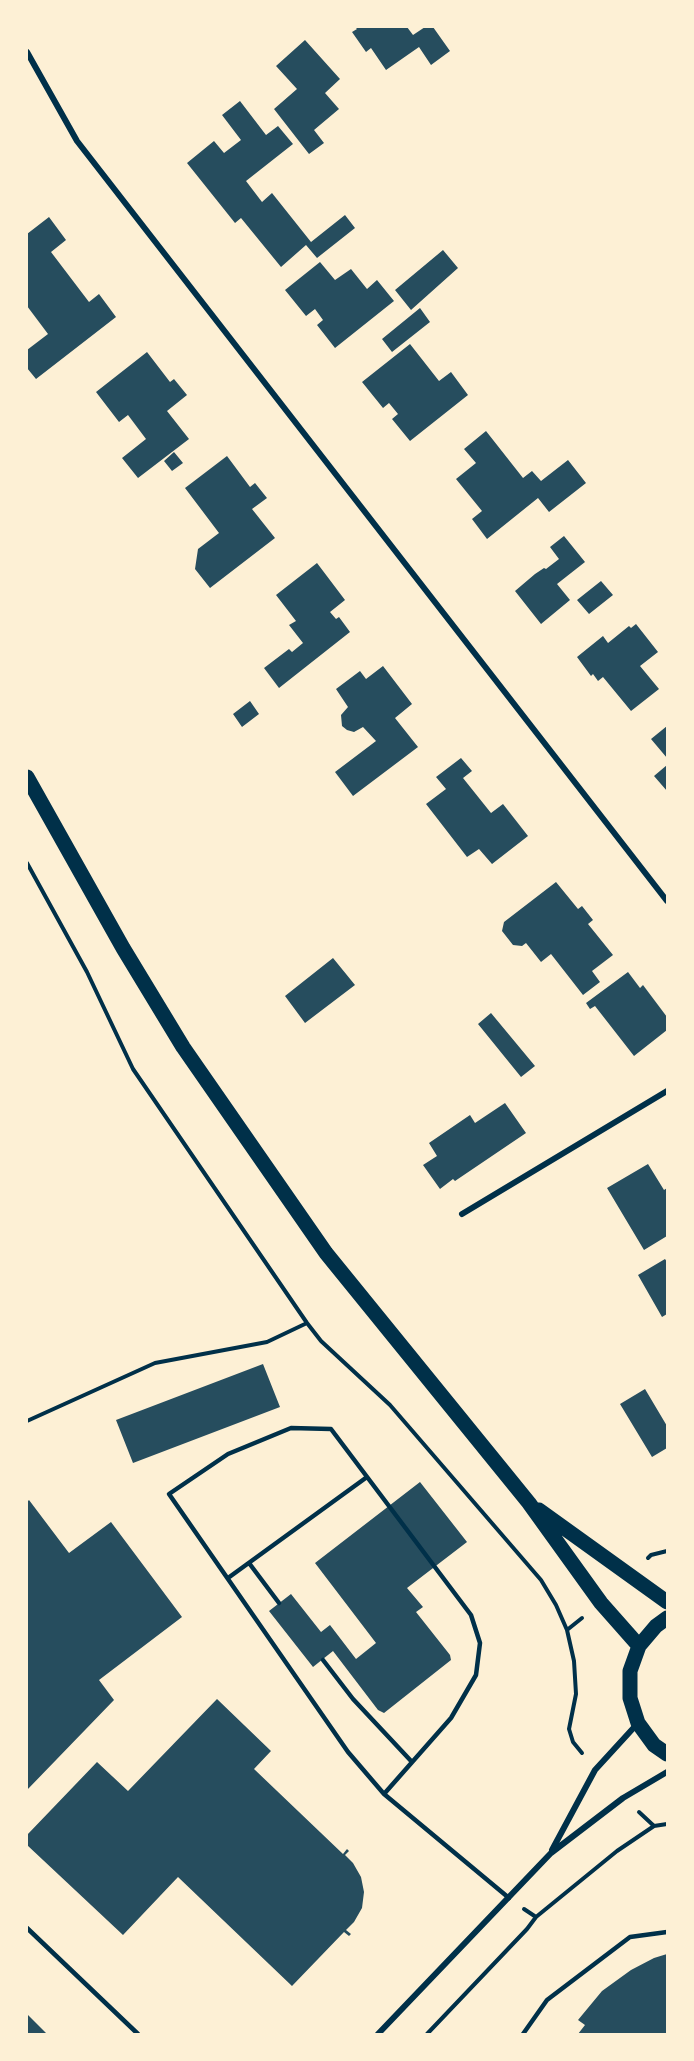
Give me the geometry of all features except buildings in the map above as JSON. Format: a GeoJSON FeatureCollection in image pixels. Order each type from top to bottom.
{"type":"FeatureCollection","features":[{"type":"Feature","properties":{"kind":"main road"},"geometry":{"type":"LineString","coordinates":[[27,777],[123,948],[190,1057],[326,1253],[529,1503],[601,1603],[639,1646]]}},
{"type":"Feature","properties":{"kind":"main road"},"geometry":{"type":"LineString","coordinates":[[529,1503],[667,1602]]}},
{"type":"Feature","properties":{"kind":"main road"},"geometry":{"type":"LineString","coordinates":[[667,1618],[656,1626],[639,1646],[630,1671],[630,1698],[638,1723],[654,1744],[667,1754]]}},
{"type":"Feature","properties":{"kind":"street"},"geometry":{"type":"LineString","coordinates":[[27,52],[77,141],[667,902]]}},
{"type":"Feature","properties":{"kind":"street"},"geometry":{"type":"LineString","coordinates":[[462,1214],[667,1091]]}},
{"type":"Feature","properties":{"kind":"street"},"geometry":{"type":"LineString","coordinates":[[551,1853],[595,1770],[638,1723]]}},
{"type":"Feature","properties":{"kind":"street"},"geometry":{"type":"LineString","coordinates":[[378,2034],[551,1853],[623,1797],[667,1772]]}},
{"type":"Feature","properties":{"kind":"lane"},"geometry":{"type":"LineString","coordinates":[[384,1794],[451,1718],[476,1675],[480,1643],[471,1615],[331,1429],[291,1428],[228,1454],[169,1494],[348,1752],[384,1794],[509,1899]]}},
{"type":"Feature","properties":{"kind":"lane"},"geometry":{"type":"LineString","coordinates":[[228,1578],[368,1477]]}},
{"type":"Feature","properties":{"kind":"lane"},"geometry":{"type":"LineString","coordinates":[[249,1563],[279,1604]]}},
{"type":"Feature","properties":{"kind":"lane"},"geometry":{"type":"LineString","coordinates":[[323,1660],[353,1699],[412,1762]]}},
{"type":"Feature","properties":{"kind":"lane"},"geometry":{"type":"LineString","coordinates":[[27,1928],[138,2034]]}},
{"type":"Feature","properties":{"kind":"lane"},"geometry":{"type":"LineString","coordinates":[[523,2034],[547,2000],[630,1937],[667,1932]]}},
{"type":"Feature","properties":{"kind":"path"},"geometry":{"type":"LineString","coordinates":[[27,863],[87,972],[133,1069],[307,1323],[321,1341],[390,1405],[541,1580],[567,1630],[574,1661],[576,1694],[569,1729],[573,1742],[595,1770]]}},
{"type":"Feature","properties":{"kind":"path"},"geometry":{"type":"LineString","coordinates":[[27,1421],[155,1363],[267,1342],[307,1323]]}},
{"type":"Feature","properties":{"kind":"path"},"geometry":{"type":"LineString","coordinates":[[623,1797],[654,1826]]}},
{"type":"Feature","properties":{"kind":"path"},"geometry":{"type":"LineString","coordinates":[[427,2034],[536,1917],[577,1882],[654,1826],[667,1824]]}}]}
